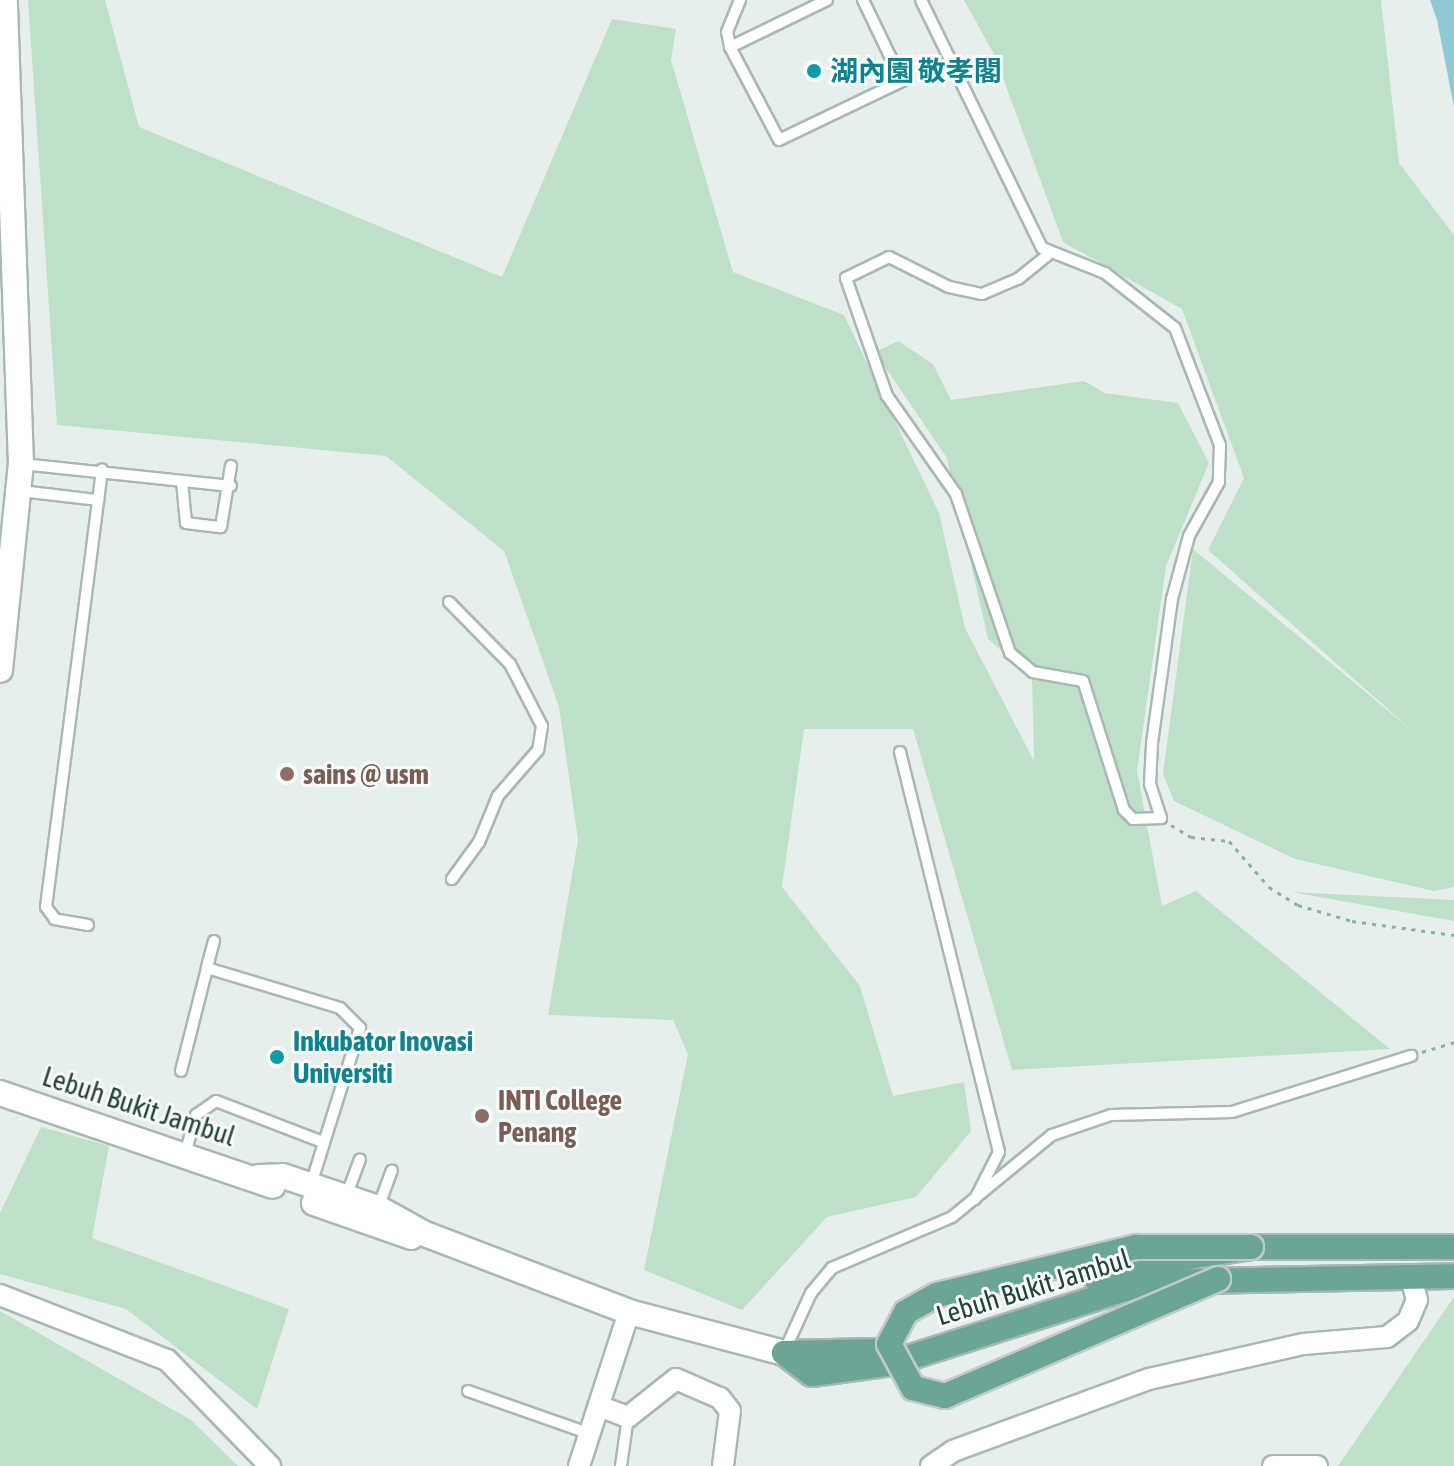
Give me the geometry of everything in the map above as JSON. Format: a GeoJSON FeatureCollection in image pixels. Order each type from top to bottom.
{"type":"FeatureCollection","features":[{"type":"Feature","properties":{"kind":"main road"},"geometry":{"type":"LineString","coordinates":[[0,670],[21,491],[5,0]]}},
{"type":"Feature","properties":{"kind":"main road"},"geometry":{"type":"LineString","coordinates":[[0,1081],[25,1100]]}},
{"type":"Feature","properties":{"kind":"main road","name":"Lebuh Bukit Jambul"},"geometry":{"type":"LineString","coordinates":[[0,1093],[259,1177],[404,1236],[425,1234]]}},
{"type":"Feature","properties":{"kind":"main road","name":"Lebuh Bukit Jambul"},"geometry":{"type":"LineString","coordinates":[[259,1177],[311,1184],[378,1208],[425,1234],[629,1312],[784,1353],[897,1347],[1144,1264],[1251,1247],[1454,1247]]}},
{"type":"Feature","properties":{"kind":"main road"},"geometry":{"type":"LineString","coordinates":[[1218,1279],[945,1396],[913,1388],[889,1344],[897,1321],[918,1300],[965,1287],[1136,1247],[1251,1247]]}},
{"type":"Feature","properties":{"kind":"main road","name":"Lebuh Bukit Jambul"},"geometry":{"type":"LineString","coordinates":[[784,1353],[812,1374],[846,1372],[1117,1289],[1218,1279],[1454,1276]]}},
{"type":"Feature","properties":{"kind":"street"},"geometry":{"type":"LineString","coordinates":[[931,1466],[953,1451],[1149,1379],[1303,1344],[1387,1337],[1408,1321],[1417,1300],[1411,1277]]}},
{"type":"Feature","properties":{"kind":"street"},"geometry":{"type":"LineString","coordinates":[[0,1295],[167,1360],[270,1466]]}},
{"type":"Feature","properties":{"kind":"street"},"geometry":{"type":"LineString","coordinates":[[579,1466],[629,1312]]}},
{"type":"Feature","properties":{"kind":"street"},"geometry":{"type":"LineString","coordinates":[[599,1406],[628,1417],[676,1379],[720,1398],[730,1411],[723,1466]]}},
{"type":"Feature","properties":{"kind":"street"},"geometry":{"type":"LineString","coordinates":[[1273,1466],[1317,1466]]}},
{"type":"Feature","properties":{"kind":"lane"},"geometry":{"type":"LineString","coordinates":[[740,0],[727,32],[730,47],[783,140],[902,81],[863,0]]}},
{"type":"Feature","properties":{"kind":"lane"},"geometry":{"type":"LineString","coordinates":[[730,47],[827,0]]}},
{"type":"Feature","properties":{"kind":"lane"},"geometry":{"type":"LineString","coordinates":[[921,0],[1048,255],[1105,273],[1175,328],[1220,445],[1219,482],[1189,536],[1172,599],[1152,744],[1150,784],[1161,818],[1133,819],[1124,810],[1083,681],[1033,672],[1010,653],[956,494],[887,396],[846,278],[889,257],[949,287],[982,294],[1018,279],[1048,255]]}},
{"type":"Feature","properties":{"kind":"lane"},"geometry":{"type":"LineString","coordinates":[[21,464],[102,470],[231,486]]}},
{"type":"Feature","properties":{"kind":"lane"},"geometry":{"type":"LineString","coordinates":[[182,481],[192,528],[221,527],[231,486],[231,466]]}},
{"type":"Feature","properties":{"kind":"lane"},"geometry":{"type":"LineString","coordinates":[[88,925],[55,919],[46,907],[102,470]]}},
{"type":"Feature","properties":{"kind":"lane"},"geometry":{"type":"LineString","coordinates":[[21,491],[98,500]]}},
{"type":"Feature","properties":{"kind":"lane"},"geometry":{"type":"LineString","coordinates":[[449,602],[510,664],[542,726],[538,750],[522,777],[498,796],[479,842],[452,879]]}},
{"type":"Feature","properties":{"kind":"lane"},"geometry":{"type":"LineString","coordinates":[[900,752],[999,1152],[972,1204]]}},
{"type":"Feature","properties":{"kind":"lane"},"geometry":{"type":"LineString","coordinates":[[181,1071],[214,941]]}},
{"type":"Feature","properties":{"kind":"lane"},"geometry":{"type":"LineString","coordinates":[[207,968],[353,1016],[361,1043],[323,1142],[311,1184]]}},
{"type":"Feature","properties":{"kind":"lane"},"geometry":{"type":"LineString","coordinates":[[784,1353],[811,1293],[832,1268],[972,1204],[1037,1146],[1075,1125],[1164,1109],[1232,1112],[1411,1056]]}},
{"type":"Feature","properties":{"kind":"lane"},"geometry":{"type":"LineString","coordinates":[[185,1154],[196,1115],[216,1101],[323,1142]]}},
{"type":"Feature","properties":{"kind":"lane"},"geometry":{"type":"LineString","coordinates":[[346,1197],[360,1159]]}},
{"type":"Feature","properties":{"kind":"lane"},"geometry":{"type":"LineString","coordinates":[[378,1208],[392,1170]]}},
{"type":"Feature","properties":{"kind":"lane"},"geometry":{"type":"LineString","coordinates":[[468,1391],[591,1434]]}},
{"type":"Feature","properties":{"kind":"lane"},"geometry":{"type":"LineString","coordinates":[[621,1466],[628,1417]]}},
{"type":"Feature","properties":{"kind":"path"},"geometry":{"type":"LineString","coordinates":[[1161,818],[1191,837],[1229,841],[1269,887],[1298,905],[1352,921],[1454,935]]}},
{"type":"Feature","properties":{"kind":"path"},"geometry":{"type":"LineString","coordinates":[[1411,1056],[1454,1042]]}},
{"type":"Feature","properties":{"kind":"green space"},"geometry":{"type":"Polygon","coordinates":[[[28,0],[105,0],[139,127],[502,277],[612,19],[676,29],[671,60],[733,272],[844,315],[939,513],[965,628],[1034,761],[1032,677],[988,639],[947,458],[875,352],[898,341],[933,364],[951,400],[1084,381],[1105,393],[1178,403],[1209,463],[1166,566],[1137,771],[1162,906],[1196,891],[1390,1049],[1012,1070],[913,729],[804,729],[782,887],[860,986],[893,1096],[964,1082],[971,1131],[916,1197],[827,1217],[742,1310],[644,1270],[688,1054],[673,1020],[548,1015],[578,840],[559,707],[504,551],[386,456],[57,425],[28,0]]]}},
{"type":"Feature","properties":{"kind":"green space"},"geometry":{"type":"Polygon","coordinates":[[[964,0],[1381,0],[1399,163],[1454,235],[1454,887],[1434,891],[1295,859],[1174,801],[1163,774],[1193,549],[1415,733],[1208,550],[1244,478],[1182,309],[1063,242],[995,56],[964,0]]]}},
{"type":"Feature","properties":{"kind":"green space"},"geometry":{"type":"Polygon","coordinates":[[[1291,892],[1454,900],[1454,921],[1291,892]]]}},
{"type":"Feature","properties":{"kind":"green space"},"geometry":{"type":"Polygon","coordinates":[[[41,1127],[109,1146],[92,1238],[289,1309],[257,1409],[126,1309],[0,1274],[0,1213],[41,1127]]]}},
{"type":"Feature","properties":{"kind":"green space"},"geometry":{"type":"Polygon","coordinates":[[[1454,1297],[1454,1466],[1338,1466],[1454,1297]]]}},
{"type":"Feature","properties":{"kind":"green space"},"geometry":{"type":"Polygon","coordinates":[[[0,1311],[191,1420],[238,1466],[0,1466],[0,1311]]]}},
{"type":"Feature","properties":{"kind":"water"},"geometry":{"type":"Polygon","coordinates":[[[1430,0],[1454,0],[1454,107],[1437,20],[1430,0]]]}},
{"type":"Feature","properties":{"kind":"place","name":"湖內園 敬孝閣"},"geometry":{"type":"Point","coordinates":[814,71]}},
{"type":"Feature","properties":{"kind":"place","name":"sains @ usm"},"geometry":{"type":"Point","coordinates":[287,774]}},
{"type":"Feature","properties":{"kind":"place","name":"Inkubator Inovasi Universiti"},"geometry":{"type":"Point","coordinates":[277,1057]}},
{"type":"Feature","properties":{"kind":"place","name":"INTI College Penang"},"geometry":{"type":"Point","coordinates":[482,1116]}}]}
